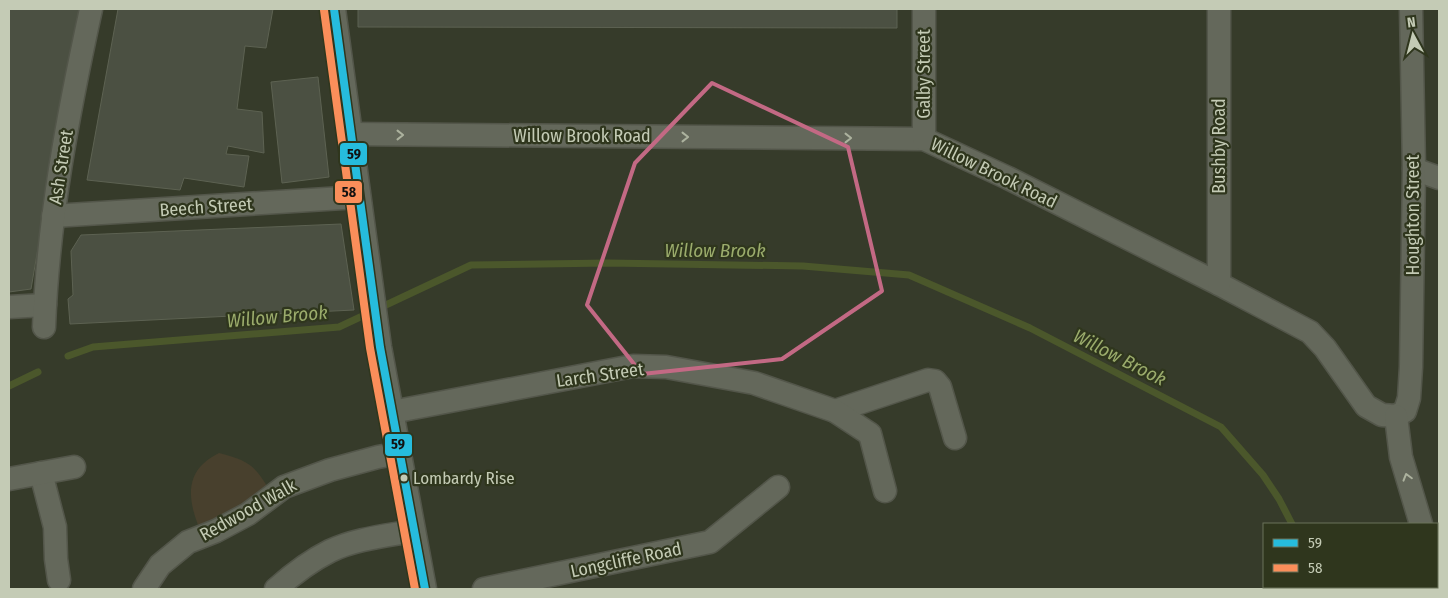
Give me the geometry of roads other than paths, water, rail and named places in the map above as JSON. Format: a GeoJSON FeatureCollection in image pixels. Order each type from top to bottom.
{"type":"FeatureCollection","features":[{"type":"Feature","properties":{"kind":"street","name":"Ash Street"},"geometry":{"type":"LineString","coordinates":[[9,307],[44,316],[46,271],[63,146],[91,9]]}},
{"type":"Feature","properties":{"kind":"street"},"geometry":{"type":"LineString","coordinates":[[334,9],[380,347],[425,589]]}},
{"type":"Feature","properties":{"kind":"street","name":"Galby Street"},"geometry":{"type":"LineString","coordinates":[[924,9],[924,139]]}},
{"type":"Feature","properties":{"kind":"street","name":"Bushby Road"},"geometry":{"type":"LineString","coordinates":[[1219,9],[1219,284]]}},
{"type":"Feature","properties":{"kind":"street","name":"Houghton Street"},"geometry":{"type":"LineString","coordinates":[[1396,416],[1405,411],[1409,398],[1411,366],[1414,169],[1411,9]]}},
{"type":"Feature","properties":{"kind":"street","name":"Willow Brook Road"},"geometry":{"type":"LineString","coordinates":[[351,134],[924,139],[1008,178],[1310,332],[1325,348],[1366,406],[1382,416],[1396,416]]}},
{"type":"Feature","properties":{"kind":"street"},"geometry":{"type":"LineString","coordinates":[[1414,169],[1439,178]]}},
{"type":"Feature","properties":{"kind":"street","name":"Beech Street"},"geometry":{"type":"LineString","coordinates":[[53,216],[360,197]]}},
{"type":"Feature","properties":{"kind":"street","name":"Larch Street"},"geometry":{"type":"LineString","coordinates":[[392,412],[633,366],[666,367],[754,383],[835,411],[870,434],[885,491]]}},
{"type":"Feature","properties":{"kind":"street"},"geometry":{"type":"LineString","coordinates":[[835,411],[928,380],[935,381],[940,387],[955,438]]}},
{"type":"Feature","properties":{"kind":"street"},"geometry":{"type":"LineString","coordinates":[[1396,416],[1401,457],[1421,523]]}},
{"type":"Feature","properties":{"kind":"street","name":"Redwood Walk"},"geometry":{"type":"LineString","coordinates":[[144,589],[160,565],[188,542],[216,531],[248,514],[284,487],[330,470],[400,453]]}},
{"type":"Feature","properties":{"kind":"street"},"geometry":{"type":"LineString","coordinates":[[9,479],[74,467]]}},
{"type":"Feature","properties":{"kind":"street"},"geometry":{"type":"LineString","coordinates":[[41,473],[55,527],[56,558],[60,580]]}},
{"type":"Feature","properties":{"kind":"street","name":"Longcliffe Road"},"geometry":{"type":"LineString","coordinates":[[484,589],[710,542],[778,487]]}},
{"type":"Feature","properties":{"kind":"street"},"geometry":{"type":"LineString","coordinates":[[276,589],[310,562],[331,550],[358,541],[413,531]]}},
{"type":"Feature","properties":{"kind":"waterway","name":"Willow Brook"},"geometry":{"type":"LineString","coordinates":[[68,356],[93,347],[339,327],[471,265],[608,263],[803,266],[909,275],[1030,328],[1221,427],[1263,475],[1279,499],[1291,523]]}},
{"type":"Feature","properties":{"kind":"waterway","name":"Willow Brook"},"geometry":{"type":"LineString","coordinates":[[9,386],[38,372]]}},
{"type":"Feature","properties":{"kind":"place","name":"Lombardy Rise"},"geometry":{"type":"Point","coordinates":[404,478]}}]}
